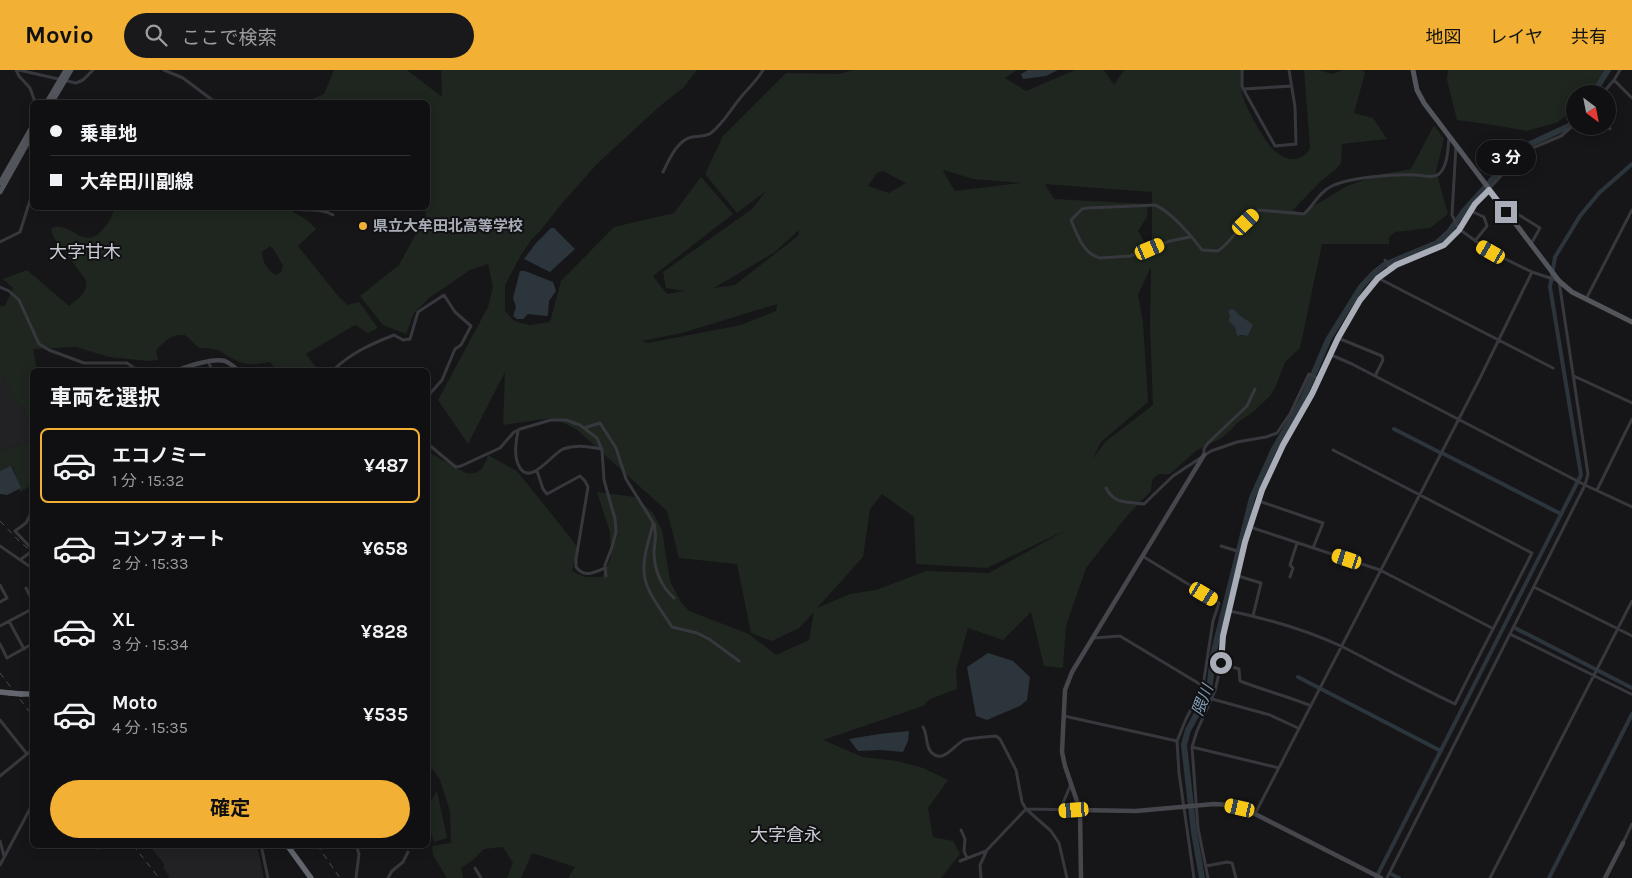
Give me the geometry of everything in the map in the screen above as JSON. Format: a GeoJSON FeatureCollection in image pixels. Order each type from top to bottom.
{"type":"FeatureCollection","features":[{"type":"Feature","properties":{"kind":"highway"},"geometry":{"type":"LineString","coordinates":[[0,692],[30,694]]}},
{"type":"Feature","properties":{"kind":"highway"},"geometry":{"type":"LineString","coordinates":[[289,848],[311,878]]}},
{"type":"Feature","properties":{"kind":"main road"},"geometry":{"type":"LineString","coordinates":[[53,100],[66,70]]}},
{"type":"Feature","properties":{"kind":"main road"},"geometry":{"type":"LineString","coordinates":[[48,100],[71,70]]}},
{"type":"Feature","properties":{"kind":"main road"},"geometry":{"type":"LineString","coordinates":[[1413,70],[1417,90],[1424,103],[1559,281],[1572,292],[1632,322]]}},
{"type":"Feature","properties":{"kind":"main road"},"geometry":{"type":"LineString","coordinates":[[0,183],[30,130]]}},
{"type":"Feature","properties":{"kind":"main road"},"geometry":{"type":"LineString","coordinates":[[0,192],[30,140]]}},
{"type":"Feature","properties":{"kind":"street"},"geometry":{"type":"LineString","coordinates":[[34,100],[30,88],[19,76],[18,70],[76,83],[80,82],[93,70]]}},
{"type":"Feature","properties":{"kind":"street"},"geometry":{"type":"LineString","coordinates":[[164,70],[183,78],[212,100]]}},
{"type":"Feature","properties":{"kind":"street"},"geometry":{"type":"LineString","coordinates":[[663,172],[682,142],[693,137],[708,136],[713,132],[733,110],[763,70]]}},
{"type":"Feature","properties":{"kind":"street"},"geometry":{"type":"LineString","coordinates":[[1242,70],[1244,90],[1275,146],[1296,144],[1296,107],[1289,70]]}},
{"type":"Feature","properties":{"kind":"street"},"geometry":{"type":"LineString","coordinates":[[1610,85],[1619,70]]}},
{"type":"Feature","properties":{"kind":"street"},"geometry":{"type":"LineString","coordinates":[[1614,80],[1632,98]]}},
{"type":"Feature","properties":{"kind":"street"},"geometry":{"type":"LineString","coordinates":[[1244,90],[1292,86]]}},
{"type":"Feature","properties":{"kind":"street"},"geometry":{"type":"LineString","coordinates":[[1208,878],[1195,805],[1192,747],[1215,691],[1221,663],[1223,636],[1250,527],[1267,477],[1329,354],[1360,300],[1378,278],[1390,268],[1444,245],[1459,230],[1488,189],[1523,152],[1560,136],[1566,131]]}},
{"type":"Feature","properties":{"kind":"street"},"geometry":{"type":"LineString","coordinates":[[1190,237],[1170,241],[1130,256],[1100,258],[1096,257],[1080,243],[1071,220],[1082,209],[1155,205],[1162,208],[1190,237],[1202,250],[1218,252],[1226,246],[1235,233],[1259,210],[1304,214],[1323,192],[1330,187],[1344,182],[1382,176],[1416,175],[1431,177],[1439,174],[1445,164],[1449,137]]}},
{"type":"Feature","properties":{"kind":"street"},"geometry":{"type":"LineString","coordinates":[[1387,878],[1585,485],[1588,474],[1559,281],[1532,272],[1491,252],[1459,230],[1452,219],[1456,145]]}},
{"type":"Feature","properties":{"kind":"street"},"geometry":{"type":"LineString","coordinates":[[0,242],[20,232],[30,200]]}},
{"type":"Feature","properties":{"kind":"street"},"geometry":{"type":"LineString","coordinates":[[306,210],[326,210],[333,215]]}},
{"type":"Feature","properties":{"kind":"street"},"geometry":{"type":"LineString","coordinates":[[1586,299],[1632,210]]}},
{"type":"Feature","properties":{"kind":"street"},"geometry":{"type":"LineString","coordinates":[[1471,211],[1484,217],[1487,226],[1475,241]]}},
{"type":"Feature","properties":{"kind":"street"},"geometry":{"type":"LineString","coordinates":[[1512,220],[1516,213],[1540,228],[1531,245]]}},
{"type":"Feature","properties":{"kind":"street"},"geometry":{"type":"LineString","coordinates":[[1385,260],[1390,268]]}},
{"type":"Feature","properties":{"kind":"street"},"geometry":{"type":"LineString","coordinates":[[1255,814],[1499,340],[1532,272]]}},
{"type":"Feature","properties":{"kind":"street"},"geometry":{"type":"LineString","coordinates":[[1378,278],[1553,368]]}},
{"type":"Feature","properties":{"kind":"street"},"geometry":{"type":"LineString","coordinates":[[0,287],[9,291],[19,300],[39,344],[84,364],[126,363],[134,368]]}},
{"type":"Feature","properties":{"kind":"street"},"geometry":{"type":"LineString","coordinates":[[335,368],[362,348],[394,335],[403,340],[410,339],[418,312],[444,296],[455,312],[471,326],[461,345],[455,349],[442,380],[430,394]]}},
{"type":"Feature","properties":{"kind":"street"},"geometry":{"type":"LineString","coordinates":[[1338,338],[1382,356],[1375,376]]}},
{"type":"Feature","properties":{"kind":"street"},"geometry":{"type":"LineString","coordinates":[[1329,354],[1352,364],[1585,485],[1632,507]]}},
{"type":"Feature","properties":{"kind":"street"},"geometry":{"type":"LineString","coordinates":[[183,368],[191,365],[225,361],[235,368]]}},
{"type":"Feature","properties":{"kind":"street"},"geometry":{"type":"LineString","coordinates":[[209,363],[211,368]]}},
{"type":"Feature","properties":{"kind":"street"},"geometry":{"type":"LineString","coordinates":[[1106,488],[1112,498],[1144,504],[1173,476],[1212,451],[1237,442],[1277,433],[1302,392],[1309,374],[1318,378]]}},
{"type":"Feature","properties":{"kind":"street"},"geometry":{"type":"LineString","coordinates":[[1574,376],[1632,403]]}},
{"type":"Feature","properties":{"kind":"street"},"geometry":{"type":"LineString","coordinates":[[1082,878],[1080,810],[1063,758],[1066,685],[1072,672],[1144,557],[1202,457],[1204,449],[1247,406],[1254,389]]}},
{"type":"Feature","properties":{"kind":"street"},"geometry":{"type":"LineString","coordinates":[[1597,490],[1632,419]]}},
{"type":"Feature","properties":{"kind":"street"},"geometry":{"type":"LineString","coordinates":[[430,446],[456,467],[500,448],[518,430],[557,420],[566,420],[584,428],[597,438],[602,449],[604,480],[614,510],[616,528],[605,568],[606,576]]}},
{"type":"Feature","properties":{"kind":"street"},"geometry":{"type":"LineString","coordinates":[[584,428],[600,423],[608,433],[617,450],[626,479],[654,524],[656,536],[655,568],[666,589],[674,598]]}},
{"type":"Feature","properties":{"kind":"street"},"geometry":{"type":"LineString","coordinates":[[518,430],[516,446],[518,465],[527,474],[537,471],[554,455],[564,449],[578,446],[602,449]]}},
{"type":"Feature","properties":{"kind":"street"},"geometry":{"type":"LineString","coordinates":[[1230,611],[1284,624],[1341,646],[1455,704],[1532,552],[1333,450]]}},
{"type":"Feature","properties":{"kind":"street"},"geometry":{"type":"LineString","coordinates":[[537,471],[543,490],[547,494],[580,476],[585,481],[588,487],[587,497],[576,567],[581,573],[586,574],[605,568]]}},
{"type":"Feature","properties":{"kind":"street"},"geometry":{"type":"LineString","coordinates":[[1259,501],[1323,523],[1313,548]]}},
{"type":"Feature","properties":{"kind":"street"},"geometry":{"type":"LineString","coordinates":[[30,516],[26,523],[14,531],[30,548]]}},
{"type":"Feature","properties":{"kind":"street"},"geometry":{"type":"LineString","coordinates":[[654,524],[645,558],[644,576],[652,594],[672,627],[697,633],[709,639],[739,661]]}},
{"type":"Feature","properties":{"kind":"street"},"geometry":{"type":"LineString","coordinates":[[1250,527],[1380,570],[1492,628]]}},
{"type":"Feature","properties":{"kind":"street"},"geometry":{"type":"LineString","coordinates":[[1290,577],[1293,568],[1290,565],[1297,543]]}},
{"type":"Feature","properties":{"kind":"street"},"geometry":{"type":"LineString","coordinates":[[0,546],[30,567]]}},
{"type":"Feature","properties":{"kind":"street"},"geometry":{"type":"LineString","coordinates":[[1222,546],[1237,551],[1244,550]]}},
{"type":"Feature","properties":{"kind":"street"},"geometry":{"type":"LineString","coordinates":[[20,560],[30,552]]}},
{"type":"Feature","properties":{"kind":"street"},"geometry":{"type":"LineString","coordinates":[[1144,557],[1219,603],[1213,622],[1202,686],[1177,741],[1183,806],[1194,878]]}},
{"type":"Feature","properties":{"kind":"street"},"geometry":{"type":"LineString","coordinates":[[1238,576],[1261,583],[1254,616]]}},
{"type":"Feature","properties":{"kind":"street"},"geometry":{"type":"LineString","coordinates":[[0,585],[7,598],[0,602]]}},
{"type":"Feature","properties":{"kind":"street"},"geometry":{"type":"LineString","coordinates":[[1534,587],[1632,636]]}},
{"type":"Feature","properties":{"kind":"street"},"geometry":{"type":"LineString","coordinates":[[26,588],[30,596]]}},
{"type":"Feature","properties":{"kind":"street"},"geometry":{"type":"LineString","coordinates":[[1490,878],[1632,601]]}},
{"type":"Feature","properties":{"kind":"street"},"geometry":{"type":"LineString","coordinates":[[0,626],[30,610]]}},
{"type":"Feature","properties":{"kind":"street"},"geometry":{"type":"LineString","coordinates":[[10,621],[24,648]]}},
{"type":"Feature","properties":{"kind":"street"},"geometry":{"type":"LineString","coordinates":[[1510,634],[1631,694]]}},
{"type":"Feature","properties":{"kind":"street"},"geometry":{"type":"LineString","coordinates":[[1094,638],[1120,636],[1202,686]]}},
{"type":"Feature","properties":{"kind":"street"},"geometry":{"type":"LineString","coordinates":[[0,644],[7,658],[30,645]]}},
{"type":"Feature","properties":{"kind":"street"},"geometry":{"type":"LineString","coordinates":[[1221,663],[1239,669],[1240,681],[1310,705]]}},
{"type":"Feature","properties":{"kind":"street"},"geometry":{"type":"LineString","coordinates":[[1212,699],[1270,715],[1298,728]]}},
{"type":"Feature","properties":{"kind":"street"},"geometry":{"type":"LineString","coordinates":[[1064,716],[1177,741]]}},
{"type":"Feature","properties":{"kind":"street"},"geometry":{"type":"LineString","coordinates":[[0,720],[26,754]]}},
{"type":"Feature","properties":{"kind":"street"},"geometry":{"type":"LineString","coordinates":[[922,727],[926,731],[927,745],[932,752],[940,756],[945,755],[965,740],[996,736],[1000,739],[1016,770],[1022,802],[1026,809],[1055,835],[1060,843],[1066,878]]}},
{"type":"Feature","properties":{"kind":"street"},"geometry":{"type":"LineString","coordinates":[[1192,747],[1279,768]]}},
{"type":"Feature","properties":{"kind":"street"},"geometry":{"type":"LineString","coordinates":[[0,776],[30,751]]}},
{"type":"Feature","properties":{"kind":"street"},"geometry":{"type":"LineString","coordinates":[[1060,810],[1071,783]]}},
{"type":"Feature","properties":{"kind":"street"},"geometry":{"type":"LineString","coordinates":[[981,878],[980,865],[986,851],[1020,813],[1026,809],[1136,811],[1214,804],[1229,806],[1255,814],[1382,878]]}},
{"type":"Feature","properties":{"kind":"street"},"geometry":{"type":"LineString","coordinates":[[0,865],[30,809]]}},
{"type":"Feature","properties":{"kind":"street"},"geometry":{"type":"LineString","coordinates":[[1605,878],[1632,824]]}},
{"type":"Feature","properties":{"kind":"street"},"geometry":{"type":"LineString","coordinates":[[961,830],[965,839],[964,851],[967,858]]}},
{"type":"Feature","properties":{"kind":"street"},"geometry":{"type":"LineString","coordinates":[[0,841],[5,856]]}},
{"type":"Feature","properties":{"kind":"street"},"geometry":{"type":"LineString","coordinates":[[262,848],[268,878]]}},
{"type":"Feature","properties":{"kind":"street"},"geometry":{"type":"LineString","coordinates":[[356,878],[359,854],[357,848]]}},
{"type":"Feature","properties":{"kind":"street"},"geometry":{"type":"LineString","coordinates":[[960,861],[986,851]]}},
{"type":"Feature","properties":{"kind":"street"},"geometry":{"type":"LineString","coordinates":[[388,878],[392,870],[403,862],[408,852]]}},
{"type":"Feature","properties":{"kind":"street"},"geometry":{"type":"LineString","coordinates":[[1206,866],[1227,862],[1232,864],[1236,878]]}},
{"type":"Feature","properties":{"kind":"street"},"geometry":{"type":"LineString","coordinates":[[476,868],[481,878]]}},
{"type":"Feature","properties":{"kind":"street"},"geometry":{"type":"LineString","coordinates":[[1366,878],[1370,872]]}},
{"type":"Feature","properties":{"kind":"shaded area"},"geometry":{"type":"Polygon","coordinates":[[[334,70],[407,70],[442,97],[441,70],[697,70],[684,87],[660,106],[598,163],[532,239],[521,255],[505,285],[505,311],[514,321],[529,325],[550,322],[561,281],[614,227],[674,213],[701,177],[733,214],[653,276],[667,294],[684,291],[666,288],[663,272],[752,209],[766,191],[737,213],[705,174],[723,136],[786,73],[839,74],[853,70],[1017,70],[1005,78],[1026,91],[1075,70],[1104,70],[1114,85],[1124,70],[1244,70],[1241,87],[1242,93],[1256,125],[1272,149],[1285,158],[1293,159],[1304,155],[1310,148],[1304,70],[1318,70],[1332,74],[1343,70],[1363,70],[1365,73],[1354,113],[1373,118],[1387,139],[1342,144],[1341,163],[1293,210],[1302,213],[1347,186],[1382,174],[1411,169],[1434,125],[1444,139],[1436,171],[1448,214],[1430,228],[1395,232],[1389,237],[1389,244],[1322,244],[1300,348],[1285,362],[1270,396],[1253,412],[1237,423],[1220,439],[1197,450],[1170,474],[1160,474],[1152,480],[1151,491],[1126,517],[1086,568],[1066,626],[1063,668],[1044,666],[1031,612],[1003,640],[968,628],[956,670],[957,689],[930,699],[923,706],[823,740],[863,757],[897,761],[923,768],[948,780],[928,808],[933,837],[953,841],[960,854],[941,878],[568,878],[575,867],[532,853],[521,878],[507,878],[513,863],[503,847],[484,849],[461,868],[463,878],[447,878],[433,855],[432,846],[451,843],[450,811],[440,780],[433,769],[430,770],[430,453],[466,473],[475,473],[481,469],[488,455],[517,471],[578,549],[572,571],[585,577],[602,577],[611,557],[610,532],[597,492],[635,497],[653,513],[662,530],[670,581],[681,602],[689,611],[749,634],[776,655],[809,640],[814,612],[799,628],[772,641],[751,633],[737,564],[679,558],[667,511],[576,429],[553,418],[503,425],[505,372],[468,444],[438,400],[488,307],[493,287],[488,264],[470,270],[429,298],[414,313],[406,334],[383,325],[360,296],[399,265],[426,215],[425,210],[430,210],[430,100],[310,100],[324,94],[334,70]],[[883,171],[877,173],[868,186],[889,193],[906,183],[883,171]],[[943,171],[955,191],[1021,183],[973,179],[943,171]],[[1045,184],[1054,199],[1148,204],[1147,217],[1138,231],[1152,255],[1152,192],[1045,184]],[[799,230],[775,252],[714,288],[735,285],[799,235],[799,230]],[[1151,267],[1138,295],[1143,322],[1148,402],[1101,442],[1092,460],[1105,442],[1153,405],[1150,324],[1151,267]],[[777,304],[682,333],[642,341],[648,343],[741,325],[776,311],[777,304]],[[1235,310],[1229,321],[1235,327],[1237,335],[1248,336],[1253,325],[1244,318],[1239,317],[1235,310]],[[882,494],[870,509],[863,557],[817,608],[850,594],[876,590],[926,571],[989,573],[1066,530],[987,568],[916,564],[914,517],[882,494]]]}},
{"type":"Feature","properties":{"kind":"shaded area"},"geometry":{"type":"Polygon","coordinates":[[[1028,70],[1058,70],[1046,76],[1023,79],[1021,74],[1028,70]]]}},
{"type":"Feature","properties":{"kind":"shaded area"},"geometry":{"type":"Polygon","coordinates":[[[1448,70],[1607,70],[1594,85],[1566,85],[1566,115],[1558,122],[1527,131],[1457,120],[1447,80],[1448,70]]]}},
{"type":"Feature","properties":{"kind":"shaded area"},"geometry":{"type":"Polygon","coordinates":[[[113,210],[290,210],[307,220],[316,229],[298,246],[339,297],[348,305],[359,302],[378,328],[368,333],[355,325],[306,354],[316,368],[274,368],[270,362],[246,364],[236,361],[214,349],[199,348],[185,335],[169,338],[156,350],[158,360],[148,361],[109,357],[76,347],[33,349],[37,368],[30,368],[30,428],[23,405],[18,405],[0,372],[0,306],[5,306],[13,288],[3,279],[27,270],[69,306],[84,292],[86,280],[54,238],[51,230],[52,228],[59,227],[65,228],[90,238],[96,236],[110,219],[113,210]],[[270,246],[262,252],[264,262],[274,274],[277,275],[281,272],[283,266],[270,246]]]}},
{"type":"Feature","properties":{"kind":"shaded area"},"geometry":{"type":"Polygon","coordinates":[[[551,228],[554,228],[575,249],[550,272],[524,259],[551,228]]]}},
{"type":"Feature","properties":{"kind":"shaded area"},"geometry":{"type":"Polygon","coordinates":[[[520,271],[525,271],[553,282],[556,291],[549,301],[547,316],[528,314],[523,319],[517,319],[513,316],[516,307],[513,298],[520,271]]]}},
{"type":"Feature","properties":{"kind":"shaded area"},"geometry":{"type":"Polygon","coordinates":[[[1231,309],[1235,310],[1253,325],[1248,336],[1237,336],[1235,327],[1229,321],[1228,311],[1231,309]]]}},
{"type":"Feature","properties":{"kind":"shaded area"},"geometry":{"type":"Polygon","coordinates":[[[0,372],[18,405],[23,405],[30,428],[30,442],[0,451],[0,372]]]}},
{"type":"Feature","properties":{"kind":"shaded area"},"geometry":{"type":"Polygon","coordinates":[[[30,442],[30,486],[20,492],[13,467],[0,471],[0,451],[30,442]]]}},
{"type":"Feature","properties":{"kind":"shaded area"},"geometry":{"type":"Polygon","coordinates":[[[11,466],[21,488],[7,495],[0,494],[0,471],[11,466]]]}},
{"type":"Feature","properties":{"kind":"shaded area"},"geometry":{"type":"Polygon","coordinates":[[[988,653],[1013,661],[1030,677],[1027,700],[1020,706],[987,720],[976,716],[967,667],[988,653]]]}},
{"type":"Feature","properties":{"kind":"shaded area"},"geometry":{"type":"Polygon","coordinates":[[[909,731],[908,741],[903,752],[858,751],[849,739],[879,734],[909,731]]]}},
{"type":"Feature","properties":{"kind":"shaded area"},"geometry":{"type":"Polygon","coordinates":[[[437,791],[447,838],[434,842],[430,830],[430,805],[437,791]]]}},
{"type":"Feature","properties":{"kind":"shaded area"},"geometry":{"type":"Polygon","coordinates":[[[151,848],[258,848],[264,878],[168,878],[169,876],[163,867],[165,865],[151,848]]]}},
{"type":"Feature","properties":{"kind":"waterway","name":"隈川"},"geometry":{"type":"LineString","coordinates":[[1599,85],[1608,70]]}},
{"type":"Feature","properties":{"kind":"waterway","name":"隈川"},"geometry":{"type":"LineString","coordinates":[[1202,878],[1194,832],[1184,745],[1188,730],[1205,699],[1210,683],[1213,655],[1252,498],[1274,449],[1303,399],[1328,340],[1361,287],[1384,265],[1437,243],[1449,232],[1464,211],[1517,152],[1566,127]]}},
{"type":"Feature","properties":{"kind":"waterway"},"geometry":{"type":"LineString","coordinates":[[1376,878],[1581,475],[1550,287],[1555,257],[1580,216],[1599,193],[1632,164]]}},
{"type":"Feature","properties":{"kind":"waterway"},"geometry":{"type":"LineString","coordinates":[[1394,429],[1439,452]]}},
{"type":"Feature","properties":{"kind":"waterway"},"geometry":{"type":"LineString","coordinates":[[1442,453],[1561,514]]}},
{"type":"Feature","properties":{"kind":"waterway"},"geometry":{"type":"LineString","coordinates":[[1515,628],[1632,688]]}},
{"type":"Feature","properties":{"kind":"waterway"},"geometry":{"type":"LineString","coordinates":[[1298,677],[1441,751]]}},
{"type":"Feature","properties":{"kind":"waterway"},"geometry":{"type":"LineString","coordinates":[[1549,878],[1632,714]]}},
{"type":"Feature","properties":{"kind":"waterway"},"geometry":{"type":"LineString","coordinates":[[1391,874],[1399,878]]}},
{"type":"Feature","properties":{"kind":"railway"},"geometry":{"type":"LineString","coordinates":[[0,521],[30,550]]}},
{"type":"Feature","properties":{"kind":"railway"},"geometry":{"type":"LineString","coordinates":[[0,673],[30,712]]}},
{"type":"Feature","properties":{"kind":"railway"},"geometry":{"type":"LineString","coordinates":[[135,848],[159,878]]}},
{"type":"Feature","properties":{"kind":"railway"},"geometry":{"type":"LineString","coordinates":[[319,848],[340,878]]}},
{"type":"Feature","properties":{"kind":"place","name":"県立大牟田北高等学校"},"geometry":{"type":"Point","coordinates":[363,226]}},
{"type":"Feature","properties":{"kind":"district","name":"大字甘木"},"geometry":{"type":"Point","coordinates":[85,252]}},
{"type":"Feature","properties":{"kind":"district","name":"大字倉永"},"geometry":{"type":"Point","coordinates":[786,835]}},
{"type":"Feature","properties":{"kind":"route"},"geometry":{"type":"LineString","coordinates":[[1221,663],[1223,636],[1239,567],[1262,490],[1283,445],[1300,417],[1319,379],[1334,344],[1360,300],[1378,278],[1390,268],[1444,245],[1459,230],[1475,204],[1489,190],[1506,212]]}}]}
